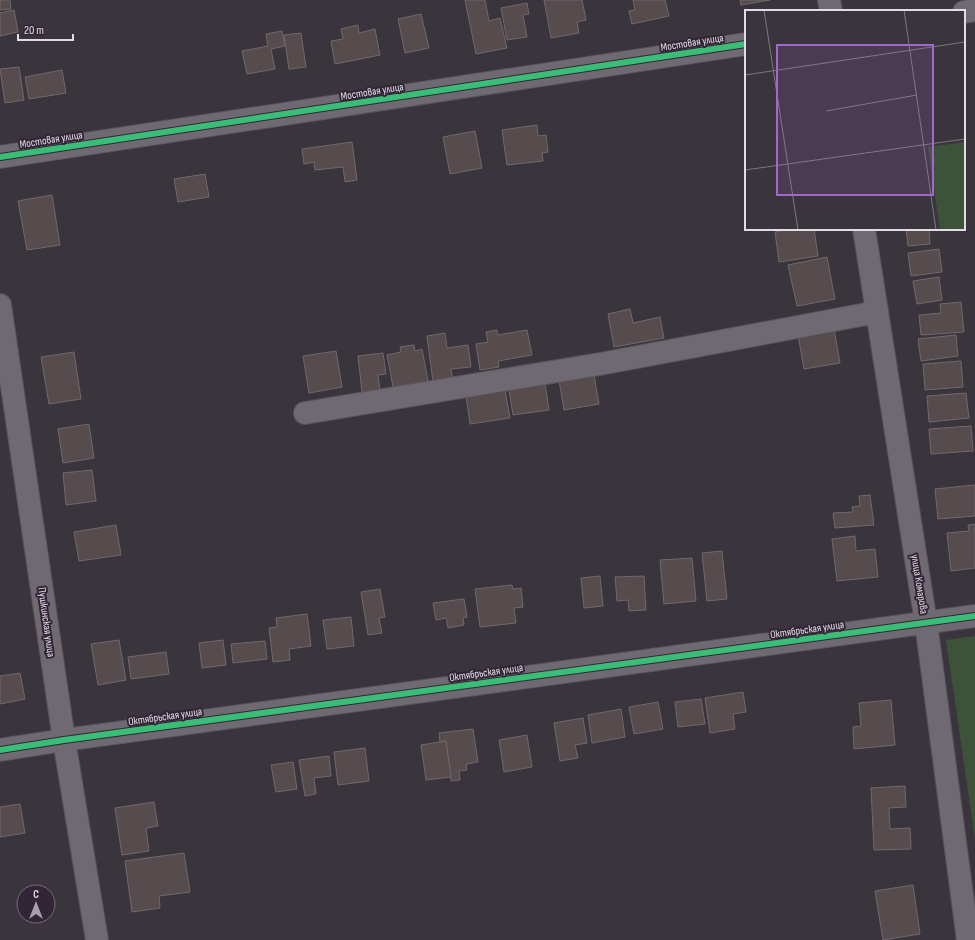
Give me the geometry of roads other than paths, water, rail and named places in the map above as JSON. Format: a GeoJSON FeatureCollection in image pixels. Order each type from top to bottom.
{"type":"FeatureCollection","features":[{"type":"Feature","properties":{"kind":"street"},"geometry":{"type":"LineString","coordinates":[[829,0],[831,10]]}},
{"type":"Feature","properties":{"kind":"street"},"geometry":{"type":"LineString","coordinates":[[965,12],[975,10]]}},
{"type":"Feature","properties":{"kind":"street","name":"Мостовая улица"},"geometry":{"type":"LineString","coordinates":[[0,157],[745,44]]}},
{"type":"Feature","properties":{"kind":"street","name":"улица Комарова"},"geometry":{"type":"LineString","coordinates":[[864,230],[926,622],[968,940]]}},
{"type":"Feature","properties":{"kind":"street","name":"Пушкинская улица"},"geometry":{"type":"LineString","coordinates":[[0,304],[64,740],[97,940]]}},
{"type":"Feature","properties":{"kind":"street"},"geometry":{"type":"LineString","coordinates":[[305,413],[600,364],[877,312]]}},
{"type":"Feature","properties":{"kind":"street","name":"Октябрьская улица"},"geometry":{"type":"LineString","coordinates":[[0,750],[975,616]]}}]}
